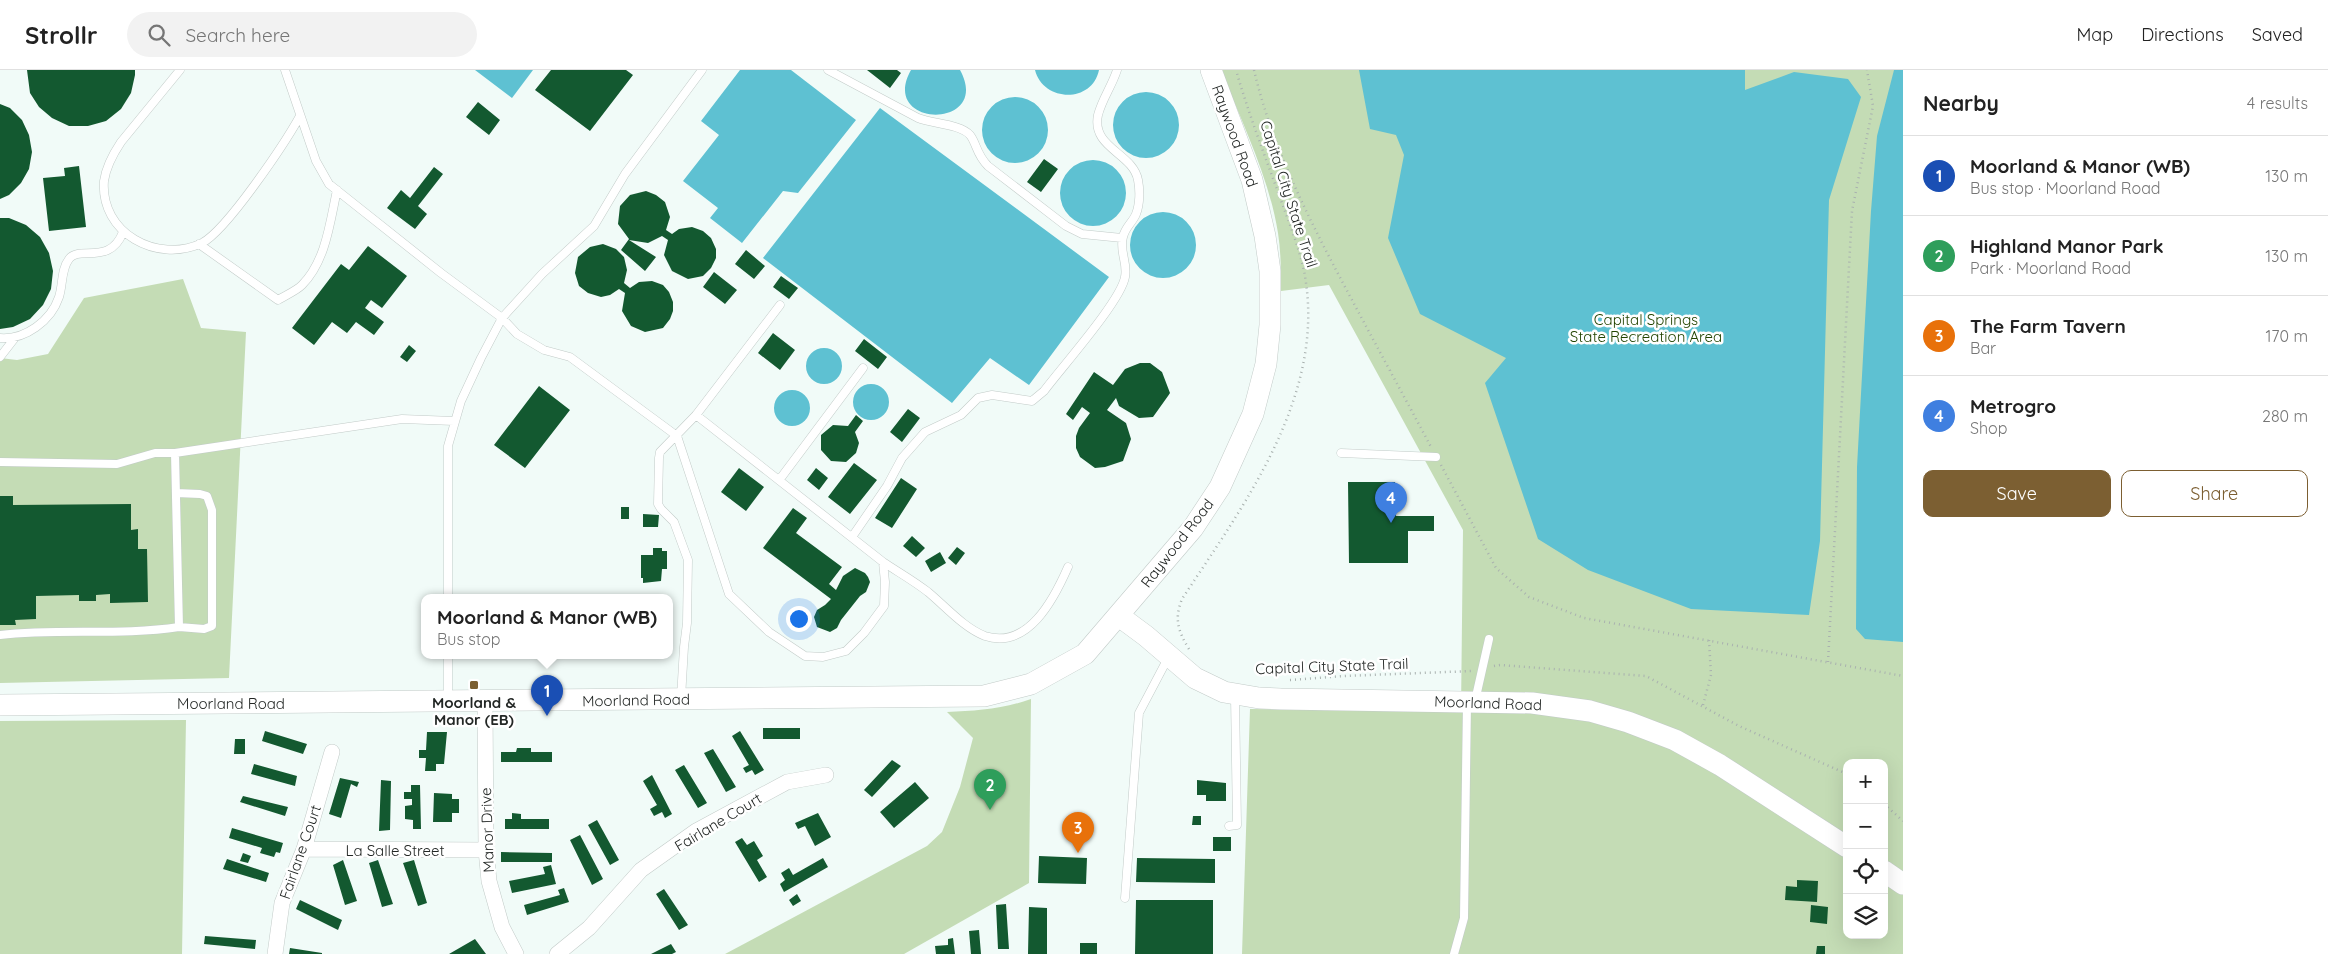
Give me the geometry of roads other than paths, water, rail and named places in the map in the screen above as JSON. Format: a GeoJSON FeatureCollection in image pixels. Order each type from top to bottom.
{"type":"FeatureCollection","features":[{"type":"Feature","properties":{"kind":"street","name":"Raywood Road"},"geometry":{"type":"LineString","coordinates":[[1031,684],[1084,654],[1193,528],[1220,487],[1253,414],[1266,364],[1270,325],[1270,271],[1265,236],[1252,180],[1211,70]]}},
{"type":"Feature","properties":{"kind":"street","name":"Moorland Road"},"geometry":{"type":"LineString","coordinates":[[1118,616],[1195,678],[1224,692],[1281,699],[1532,703],[1590,711],[1667,737],[1720,765],[1843,844]]}},
{"type":"Feature","properties":{"kind":"street","name":"Moorland Road"},"geometry":{"type":"LineString","coordinates":[[0,705],[984,696],[1031,684]]}},
{"type":"Feature","properties":{"kind":"street","name":"Manor Drive"},"geometry":{"type":"LineString","coordinates":[[485,702],[486,850],[489,881],[502,928],[516,954]]}},
{"type":"Feature","properties":{"kind":"street","name":"Fairlane Court"},"geometry":{"type":"LineString","coordinates":[[275,954],[282,903],[304,849],[332,752]]}},
{"type":"Feature","properties":{"kind":"street","name":"Fairlane Court"},"geometry":{"type":"LineString","coordinates":[[557,954],[589,928],[641,870],[696,831],[787,782],[826,775]]}},
{"type":"Feature","properties":{"kind":"street","name":"La Salle Street"},"geometry":{"type":"LineString","coordinates":[[304,849],[486,850]]}},
{"type":"Feature","properties":{"kind":"street"},"geometry":{"type":"LineString","coordinates":[[1888,874],[1903,884]]}},
{"type":"Feature","properties":{"kind":"lane"},"geometry":{"type":"LineString","coordinates":[[180,70],[121,142],[108,166],[104,178],[107,203],[112,217],[123,232],[142,244],[163,251],[185,249],[199,244],[222,226],[284,145],[300,116]]}},
{"type":"Feature","properties":{"kind":"lane"},"geometry":{"type":"LineString","coordinates":[[285,70],[316,161],[329,184],[441,273],[502,318],[517,334],[544,350],[570,357],[677,436],[729,594],[769,632],[805,656],[823,657],[846,651],[864,633],[884,606],[886,582],[883,562]]}},
{"type":"Feature","properties":{"kind":"lane"},"geometry":{"type":"LineString","coordinates":[[448,594],[448,446],[454,421],[481,358],[502,318],[542,274],[594,226],[624,174],[702,70]]}},
{"type":"Feature","properties":{"kind":"lane"},"geometry":{"type":"LineString","coordinates":[[828,70],[918,118],[934,124],[962,129],[971,137],[978,156],[988,166],[1066,226],[1082,234],[1122,238]]}},
{"type":"Feature","properties":{"kind":"lane"},"geometry":{"type":"LineString","coordinates":[[852,537],[887,486],[902,458],[925,432],[960,415],[978,398],[1000,396],[1032,401],[1044,391],[1121,291],[1127,265],[1122,249],[1122,238],[1136,214],[1140,195],[1138,178],[1133,169],[1108,147],[1101,137],[1098,118],[1103,100],[1113,84],[1117,70]]}},
{"type":"Feature","properties":{"kind":"lane"},"geometry":{"type":"LineString","coordinates":[[199,244],[278,300],[302,286],[319,260],[329,229],[337,190]]}},
{"type":"Feature","properties":{"kind":"lane"},"geometry":{"type":"LineString","coordinates":[[0,357],[14,339],[48,317],[59,297],[68,259],[74,254],[103,253],[120,241],[123,232]]}},
{"type":"Feature","properties":{"kind":"lane"},"geometry":{"type":"LineString","coordinates":[[681,700],[684,647],[688,623],[688,560],[674,522],[661,509],[657,490],[660,452],[696,415],[780,305]]}},
{"type":"Feature","properties":{"kind":"lane"},"geometry":{"type":"LineString","coordinates":[[0,338],[14,339]]}},
{"type":"Feature","properties":{"kind":"lane"},"geometry":{"type":"LineString","coordinates":[[780,479],[863,368]]}},
{"type":"Feature","properties":{"kind":"lane"},"geometry":{"type":"LineString","coordinates":[[696,415],[715,432],[780,479],[883,562],[926,590],[971,628],[986,636],[1003,638],[1020,634],[1030,626],[1059,589],[1068,568]]}},
{"type":"Feature","properties":{"kind":"lane"},"geometry":{"type":"LineString","coordinates":[[0,462],[117,464],[154,453],[175,453],[402,420],[454,421]]}},
{"type":"Feature","properties":{"kind":"lane"},"geometry":{"type":"LineString","coordinates":[[175,453],[178,627]]}},
{"type":"Feature","properties":{"kind":"lane"},"geometry":{"type":"LineString","coordinates":[[1342,453],[1436,456]]}},
{"type":"Feature","properties":{"kind":"lane"},"geometry":{"type":"LineString","coordinates":[[0,636],[70,630],[156,630],[178,627],[204,629],[212,626],[212,510],[208,496],[176,493]]}},
{"type":"Feature","properties":{"kind":"lane"},"geometry":{"type":"LineString","coordinates":[[1454,954],[1464,918],[1471,701],[1483,670],[1489,639]]}},
{"type":"Feature","properties":{"kind":"lane"},"geometry":{"type":"LineString","coordinates":[[1125,898],[1139,713],[1169,656]]}},
{"type":"Feature","properties":{"kind":"lane"},"geometry":{"type":"LineString","coordinates":[[448,659],[448,701]]}},
{"type":"Feature","properties":{"kind":"lane"},"geometry":{"type":"LineString","coordinates":[[1229,826],[1237,825],[1235,694]]}},
{"type":"Feature","properties":{"kind":"water"},"geometry":{"type":"Polygon","coordinates":[[[475,70],[533,70],[512,98],[475,70]]]}},
{"type":"Feature","properties":{"kind":"water"},"geometry":{"type":"Polygon","coordinates":[[[740,70],[791,70],[856,120],[798,193],[783,191],[742,243],[710,218],[718,208],[683,181],[719,135],[701,121],[740,70]]]}},
{"type":"Feature","properties":{"kind":"water"},"geometry":{"type":"Polygon","coordinates":[[[911,70],[960,70],[966,90],[962,104],[950,112],[936,115],[921,112],[909,103],[905,89],[911,70]]]}},
{"type":"Feature","properties":{"kind":"water"},"geometry":{"type":"Polygon","coordinates":[[[1035,70],[1099,70],[1095,81],[1087,89],[1067,95],[1047,88],[1040,81],[1035,70]]]}},
{"type":"Feature","properties":{"kind":"water"},"geometry":{"type":"Polygon","coordinates":[[[1359,70],[1745,70],[1745,90],[1794,72],[1848,79],[1861,97],[1829,200],[1820,541],[1809,615],[1691,609],[1588,570],[1538,539],[1485,383],[1506,358],[1420,314],[1388,238],[1404,155],[1396,135],[1370,129],[1359,70]]]}},
{"type":"Feature","properties":{"kind":"water"},"geometry":{"type":"Polygon","coordinates":[[[1894,70],[1903,70],[1903,642],[1865,639],[1856,629],[1857,467],[1871,211],[1877,136],[1894,70]]]}},
{"type":"Feature","properties":{"kind":"water"},"geometry":{"type":"Polygon","coordinates":[[[1146,92],[1159,94],[1169,102],[1177,112],[1179,125],[1177,138],[1169,148],[1159,156],[1146,158],[1133,156],[1123,148],[1115,138],[1113,125],[1115,112],[1123,102],[1133,94],[1146,92]]]}},
{"type":"Feature","properties":{"kind":"water"},"geometry":{"type":"Polygon","coordinates":[[[1015,97],[1028,99],[1038,107],[1046,117],[1048,130],[1046,143],[1038,153],[1028,161],[1015,163],[1002,161],[992,153],[984,143],[982,130],[984,117],[992,107],[1002,99],[1015,97]]]}},
{"type":"Feature","properties":{"kind":"water"},"geometry":{"type":"Polygon","coordinates":[[[880,108],[1109,277],[1029,385],[990,358],[952,403],[763,258],[880,108]]]}},
{"type":"Feature","properties":{"kind":"water"},"geometry":{"type":"Polygon","coordinates":[[[1093,160],[1106,162],[1116,170],[1124,180],[1126,193],[1124,206],[1116,216],[1106,224],[1093,226],[1080,224],[1070,216],[1062,206],[1060,193],[1062,180],[1070,170],[1080,162],[1093,160]]]}},
{"type":"Feature","properties":{"kind":"water"},"geometry":{"type":"Polygon","coordinates":[[[1163,212],[1176,214],[1186,222],[1194,232],[1196,245],[1194,258],[1186,268],[1176,276],[1163,278],[1150,276],[1140,268],[1132,258],[1130,245],[1132,232],[1140,222],[1150,214],[1163,212]]]}},
{"type":"Feature","properties":{"kind":"water"},"geometry":{"type":"Polygon","coordinates":[[[824,348],[831,349],[837,353],[841,359],[841,373],[837,379],[831,383],[824,384],[817,383],[811,379],[807,373],[806,366],[807,359],[811,353],[817,349],[824,348]]]}},
{"type":"Feature","properties":{"kind":"water"},"geometry":{"type":"Polygon","coordinates":[[[871,384],[878,385],[884,389],[888,395],[888,409],[884,415],[878,419],[871,420],[864,419],[858,415],[854,409],[853,402],[854,395],[858,389],[864,385],[871,384]]]}},
{"type":"Feature","properties":{"kind":"water"},"geometry":{"type":"Polygon","coordinates":[[[792,390],[799,391],[805,395],[809,401],[809,415],[805,421],[799,425],[792,426],[785,425],[779,421],[775,415],[774,408],[775,401],[779,395],[785,391],[792,390]]]}},
{"type":"Feature","properties":{"kind":"place","name":"Metrogro"},"geometry":{"type":"Point","coordinates":[1391,523]}},
{"type":"Feature","properties":{"kind":"place","name":"Moorland & Manor (EB)"},"geometry":{"type":"Point","coordinates":[474,685]}},
{"type":"Feature","properties":{"kind":"place","name":"Moorland & Manor (WB)"},"geometry":{"type":"Point","coordinates":[547,716]}},
{"type":"Feature","properties":{"kind":"place","name":"Highland Manor Park"},"geometry":{"type":"Point","coordinates":[990,810]}},
{"type":"Feature","properties":{"kind":"place","name":"The Farm Tavern"},"geometry":{"type":"Point","coordinates":[1078,853]}},
{"type":"Feature","properties":{"kind":"park label","name":"Capital Springs State Recreation Area"},"geometry":{"type":"Point","coordinates":[1646,328]}}]}
